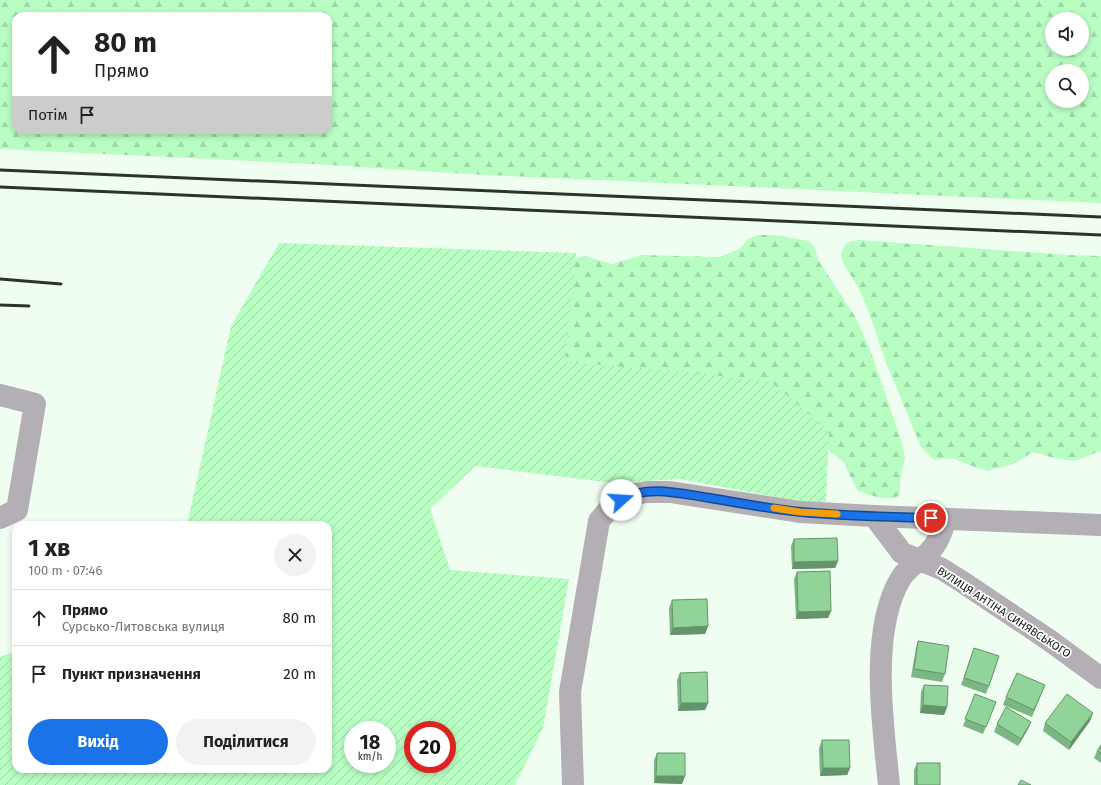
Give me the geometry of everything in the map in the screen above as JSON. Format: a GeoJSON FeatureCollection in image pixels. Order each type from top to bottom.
{"type":"FeatureCollection","features":[{"type":"Feature","properties":{"kind":"street"},"geometry":{"type":"LineString","coordinates":[[0,396],[34,404],[17,510],[0,518]]}},
{"type":"Feature","properties":{"kind":"street"},"geometry":{"type":"LineString","coordinates":[[573,785],[570,692],[599,521],[613,504],[629,495],[647,492],[670,492],[800,512],[1101,524]]}},
{"type":"Feature","properties":{"kind":"street","name":"ВУЛИЦЯ АНТІНА СИНЯВСЬКОГО"},"geometry":{"type":"LineString","coordinates":[[874,516],[902,553],[942,569],[1049,640],[1101,678]]}},
{"type":"Feature","properties":{"kind":"street"},"geometry":{"type":"LineString","coordinates":[[889,785],[881,694],[881,663],[885,626],[890,602],[902,577],[928,553],[940,538],[946,519]]}},
{"type":"Feature","properties":{"kind":"green space"},"geometry":{"type":"Polygon","coordinates":[[[0,0],[1101,0],[1101,203],[467,174],[331,165],[0,149],[0,0]]]}},
{"type":"Feature","properties":{"kind":"green space"},"geometry":{"type":"Polygon","coordinates":[[[757,235],[776,235],[809,241],[815,248],[818,260],[856,318],[871,352],[902,443],[905,458],[900,481],[900,495],[885,498],[858,491],[844,462],[816,441],[552,360],[566,261],[584,256],[612,264],[642,255],[720,257],[740,249],[747,240],[757,235]]]}},
{"type":"Feature","properties":{"kind":"green space"},"geometry":{"type":"Polygon","coordinates":[[[860,240],[1101,256],[1101,451],[1074,461],[1054,458],[1033,452],[1013,464],[988,471],[952,458],[934,460],[921,447],[885,360],[869,312],[859,289],[842,261],[841,253],[845,245],[851,241],[860,240]]]}},
{"type":"Feature","properties":{"kind":"green space"},"geometry":{"type":"Polygon","coordinates":[[[279,243],[576,253],[565,362],[687,372],[771,382],[829,431],[826,502],[802,502],[680,479],[613,483],[475,466],[430,509],[450,570],[569,579],[543,728],[515,785],[0,785],[0,657],[12,652],[12,773],[332,773],[332,521],[188,521],[231,326],[279,243]]]}},
{"type":"Feature","properties":{"kind":"building"},"geometry":{"type":"Polygon","coordinates":[[[837,538],[838,561],[794,562],[794,539],[837,538]]]}},
{"type":"Feature","properties":{"kind":"building"},"geometry":{"type":"Polygon","coordinates":[[[830,571],[831,611],[798,612],[797,572],[830,571]]]}},
{"type":"Feature","properties":{"kind":"building"},"geometry":{"type":"Polygon","coordinates":[[[707,599],[708,626],[673,628],[672,600],[707,599]]]}},
{"type":"Feature","properties":{"kind":"building"},"geometry":{"type":"Polygon","coordinates":[[[918,641],[949,646],[945,674],[914,669],[918,641]]]}},
{"type":"Feature","properties":{"kind":"building"},"geometry":{"type":"Polygon","coordinates":[[[974,648],[999,656],[989,686],[964,678],[974,648]]]}},
{"type":"Feature","properties":{"kind":"building"},"geometry":{"type":"Polygon","coordinates":[[[707,672],[708,703],[681,703],[680,673],[707,672]]]}},
{"type":"Feature","properties":{"kind":"building"},"geometry":{"type":"Polygon","coordinates":[[[1017,673],[1045,685],[1034,710],[1006,697],[1017,673]]]}},
{"type":"Feature","properties":{"kind":"building"},"geometry":{"type":"Polygon","coordinates":[[[924,685],[948,686],[947,707],[923,705],[924,685]]]}},
{"type":"Feature","properties":{"kind":"building"},"geometry":{"type":"Polygon","coordinates":[[[975,694],[996,702],[986,727],[965,719],[975,694]]]}},
{"type":"Feature","properties":{"kind":"building"},"geometry":{"type":"Polygon","coordinates":[[[1067,694],[1093,713],[1071,742],[1045,723],[1067,694]]]}},
{"type":"Feature","properties":{"kind":"building"},"geometry":{"type":"Polygon","coordinates":[[[1006,707],[1031,722],[1021,739],[997,724],[1006,707]]]}},
{"type":"Feature","properties":{"kind":"building"},"geometry":{"type":"Polygon","coordinates":[[[822,740],[849,740],[850,768],[823,768],[822,740]]]}},
{"type":"Feature","properties":{"kind":"building"},"geometry":{"type":"Polygon","coordinates":[[[1101,745],[1101,753],[1097,751],[1101,745]]]}},
{"type":"Feature","properties":{"kind":"building"},"geometry":{"type":"Polygon","coordinates":[[[657,753],[685,753],[685,776],[656,776],[657,753]]]}},
{"type":"Feature","properties":{"kind":"building"},"geometry":{"type":"Polygon","coordinates":[[[917,763],[940,763],[940,785],[917,785],[917,763]]]}},
{"type":"Feature","properties":{"kind":"building"},"geometry":{"type":"Polygon","coordinates":[[[1021,780],[1031,785],[1018,785],[1021,780]]]}},
{"type":"Feature","properties":{"kind":"railway"},"geometry":{"type":"LineString","coordinates":[[0,170],[1101,217]]}},
{"type":"Feature","properties":{"kind":"railway"},"geometry":{"type":"LineString","coordinates":[[0,187],[1101,235]]}},
{"type":"Feature","properties":{"kind":"railway"},"geometry":{"type":"LineString","coordinates":[[0,279],[61,284]]}},
{"type":"Feature","properties":{"kind":"railway"},"geometry":{"type":"LineString","coordinates":[[0,305],[29,306]]}},
{"type":"Feature","properties":{"kind":"slow traffic"},"geometry":{"type":"LineString","coordinates":[[774,508],[800,512],[837,514]]}},
{"type":"Feature","properties":{"kind":"route"},"geometry":{"type":"LineString","coordinates":[[621,500],[629,495],[647,492],[670,492],[800,512],[931,518]]}}]}
